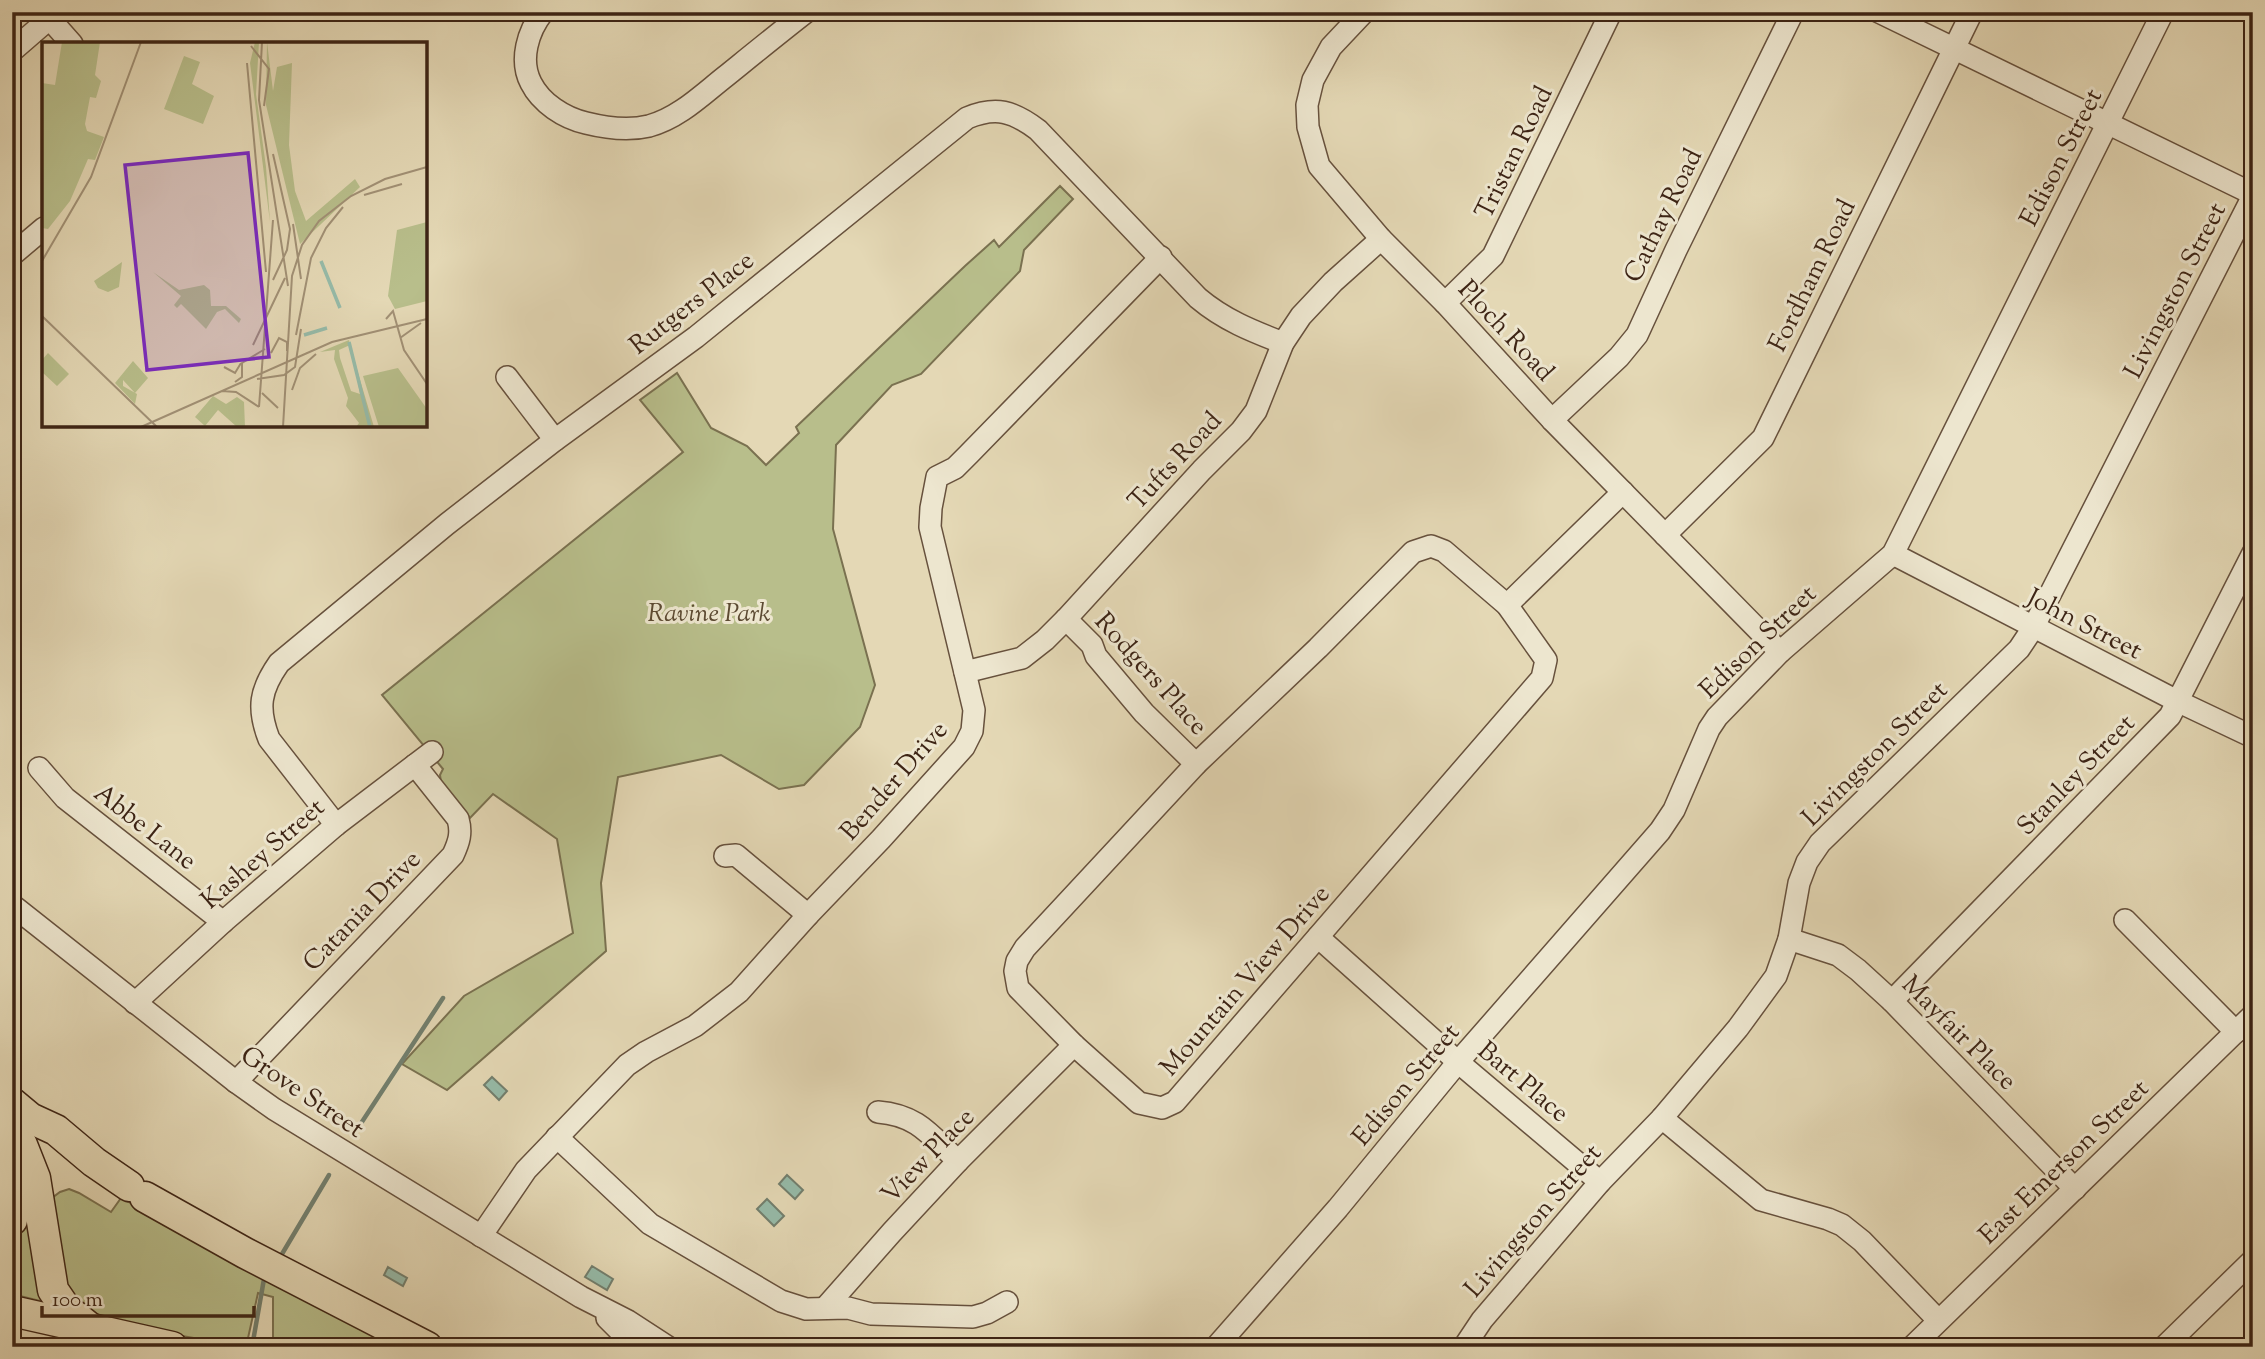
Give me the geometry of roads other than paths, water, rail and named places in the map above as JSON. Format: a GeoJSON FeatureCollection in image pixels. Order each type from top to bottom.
{"type":"FeatureCollection","features":[{"type":"Feature","properties":{"kind":"highway"},"geometry":{"type":"LineString","coordinates":[[12,1080],[44,1108],[56,1130]]}},
{"type":"Feature","properties":{"kind":"highway"},"geometry":{"type":"LineString","coordinates":[[12,1103],[30,1118],[56,1130],[94,1162],[137,1191],[223,1241],[427,1347]]}},
{"type":"Feature","properties":{"kind":"highway"},"geometry":{"type":"LineString","coordinates":[[12,1126],[35,1178],[42,1208],[53,1290],[86,1338]]}},
{"type":"Feature","properties":{"kind":"highway"},"geometry":{"type":"LineString","coordinates":[[12,1173],[15,1196],[12,1220]]}},
{"type":"Feature","properties":{"kind":"highway"},"geometry":{"type":"LineString","coordinates":[[12,1311],[86,1338]]}},
{"type":"Feature","properties":{"kind":"highway"},"geometry":{"type":"LineString","coordinates":[[12,1331],[172,1347]]}},
{"type":"Feature","properties":{"kind":"street"},"geometry":{"type":"LineString","coordinates":[[543,12],[531,30],[526,53],[529,80],[537,93],[562,114],[578,121],[619,129],[651,125],[681,111],[806,12]]}},
{"type":"Feature","properties":{"kind":"street","name":"Ploch Road"},"geometry":{"type":"LineString","coordinates":[[1364,12],[1331,47],[1312,80],[1307,105],[1308,127],[1319,166],[1381,239],[1445,303],[1552,420],[1780,652]]}},
{"type":"Feature","properties":{"kind":"street","name":"Tristan Road"},"geometry":{"type":"LineString","coordinates":[[1445,303],[1476,274],[1497,248],[1611,12]]}},
{"type":"Feature","properties":{"kind":"street","name":"Cathay Road"},"geometry":{"type":"LineString","coordinates":[[1552,420],[1619,357],[1637,335],[1793,12]]}},
{"type":"Feature","properties":{"kind":"street"},"geometry":{"type":"LineString","coordinates":[[1878,12],[2253,195]]}},
{"type":"Feature","properties":{"kind":"street","name":"Fordham Road"},"geometry":{"type":"LineString","coordinates":[[1665,535],[1763,438],[1972,12]]}},
{"type":"Feature","properties":{"kind":"street","name":"Edison Street"},"geometry":{"type":"LineString","coordinates":[[1216,1347],[1338,1208],[1458,1062],[1660,831],[1674,810],[1709,729],[1717,717],[1780,652],[1893,554],[2163,12]]}},
{"type":"Feature","properties":{"kind":"street"},"geometry":{"type":"LineString","coordinates":[[12,51],[53,15],[71,42]]}},
{"type":"Feature","properties":{"kind":"street","name":"Rutgers Place"},"geometry":{"type":"LineString","coordinates":[[336,825],[269,739],[263,723],[262,695],[269,677],[279,663],[447,524],[555,440],[696,337],[967,118],[982,112],[1009,113],[1023,118],[1038,130],[1198,298],[1232,323],[1283,343]]}},
{"type":"Feature","properties":{"kind":"street","name":"Livingston Street"},"geometry":{"type":"LineString","coordinates":[[1464,1347],[1482,1320],[1600,1182],[1662,1118],[1738,1028],[1776,976],[1789,939],[1799,883],[1807,862],[1820,843],[2019,649],[2033,628],[2253,195]]}},
{"type":"Feature","properties":{"kind":"street"},"geometry":{"type":"LineString","coordinates":[[12,255],[42,230]]}},
{"type":"Feature","properties":{"kind":"street","name":"Tufts Road"},"geometry":{"type":"LineString","coordinates":[[965,672],[1022,658],[1066,619],[1241,431],[1256,411],[1283,343],[1301,316],[1381,239]]}},
{"type":"Feature","properties":{"kind":"street","name":"Bender Drive"},"geometry":{"type":"LineString","coordinates":[[481,1236],[517,1182],[627,1065],[695,1026],[739,992],[964,747],[972,731],[974,710],[930,527],[937,477],[955,468],[1161,257]]}},
{"type":"Feature","properties":{"kind":"street"},"geometry":{"type":"LineString","coordinates":[[507,377],[555,440]]}},
{"type":"Feature","properties":{"kind":"street"},"geometry":{"type":"LineString","coordinates":[[1507,605],[1623,492]]}},
{"type":"Feature","properties":{"kind":"street","name":"Mountain View Drive"},"geometry":{"type":"LineString","coordinates":[[1431,546],[1444,551],[1507,605],[1546,660],[1542,678],[1175,1102],[1162,1108],[1139,1103],[1074,1045],[1018,988],[1015,971],[1017,961],[1025,948],[1196,764],[1318,649],[1413,552],[1431,546]]}},
{"type":"Feature","properties":{"kind":"street","name":"Stanley Street"},"geometry":{"type":"LineString","coordinates":[[1892,1001],[2170,716],[2253,553]]}},
{"type":"Feature","properties":{"kind":"street","name":"John Street"},"geometry":{"type":"LineString","coordinates":[[1893,554],[2033,628],[2253,737]]}},
{"type":"Feature","properties":{"kind":"street","name":"Rodgers Place"},"geometry":{"type":"LineString","coordinates":[[1066,619],[1092,645],[1096,656],[1144,713],[1196,764]]}},
{"type":"Feature","properties":{"kind":"street","name":"Kashey Street"},"geometry":{"type":"LineString","coordinates":[[135,1003],[223,922],[336,825],[423,759]]}},
{"type":"Feature","properties":{"kind":"street","name":"Catania Drive"},"geometry":{"type":"LineString","coordinates":[[236,1082],[453,855],[461,830],[458,819],[423,759]]}},
{"type":"Feature","properties":{"kind":"street","name":"Abbe Lane"},"geometry":{"type":"LineString","coordinates":[[40,768],[65,798],[223,922]]}},
{"type":"Feature","properties":{"kind":"street"},"geometry":{"type":"LineString","coordinates":[[725,856],[736,855],[808,915]]}},
{"type":"Feature","properties":{"kind":"street","name":"Grove Street"},"geometry":{"type":"LineString","coordinates":[[12,905],[236,1082],[295,1122],[581,1297],[628,1321],[668,1347]]}},
{"type":"Feature","properties":{"kind":"street"},"geometry":{"type":"LineString","coordinates":[[2125,920],[2236,1032]]}},
{"type":"Feature","properties":{"kind":"street","name":"Bart Place"},"geometry":{"type":"LineString","coordinates":[[1318,937],[1458,1062],[1600,1182]]}},
{"type":"Feature","properties":{"kind":"street","name":"Mayfair Place"},"geometry":{"type":"LineString","coordinates":[[1789,939],[1838,955],[1858,970],[1892,1001],[2075,1189]]}},
{"type":"Feature","properties":{"kind":"street","name":"East Emerson Street"},"geometry":{"type":"LineString","coordinates":[[1912,1347],[2253,1015]]}},
{"type":"Feature","properties":{"kind":"street","name":"View Place"},"geometry":{"type":"LineString","coordinates":[[825,1308],[958,1161],[1074,1045]]}},
{"type":"Feature","properties":{"kind":"street"},"geometry":{"type":"LineString","coordinates":[[878,1112],[897,1114],[917,1122],[958,1161]]}},
{"type":"Feature","properties":{"kind":"street"},"geometry":{"type":"LineString","coordinates":[[1662,1118],[1761,1200],[1828,1219],[1842,1226],[1862,1241],[1938,1320]]}},
{"type":"Feature","properties":{"kind":"street"},"geometry":{"type":"LineString","coordinates":[[557,1137],[650,1224],[781,1301],[806,1309],[848,1308],[871,1314],[973,1317],[987,1314],[1007,1302]]}},
{"type":"Feature","properties":{"kind":"street"},"geometry":{"type":"LineString","coordinates":[[2164,1347],[2253,1260]]}},
{"type":"Feature","properties":{"kind":"street","name":"Grove Street"},"geometry":{"type":"LineString","coordinates":[[581,1297],[612,1322],[636,1347]]}},
{"type":"Feature","properties":{"kind":"waterway"},"geometry":{"type":"LineString","coordinates":[[356,1131],[443,998]]}},
{"type":"Feature","properties":{"kind":"waterway"},"geometry":{"type":"LineString","coordinates":[[282,1254],[329,1175]]}},
{"type":"Feature","properties":{"kind":"waterway"},"geometry":{"type":"LineString","coordinates":[[252,1347],[264,1279]]}},
{"type":"Feature","properties":{"kind":"park label","name":"Ravine Park"},"geometry":{"type":"Point","coordinates":[709,612]}}]}
